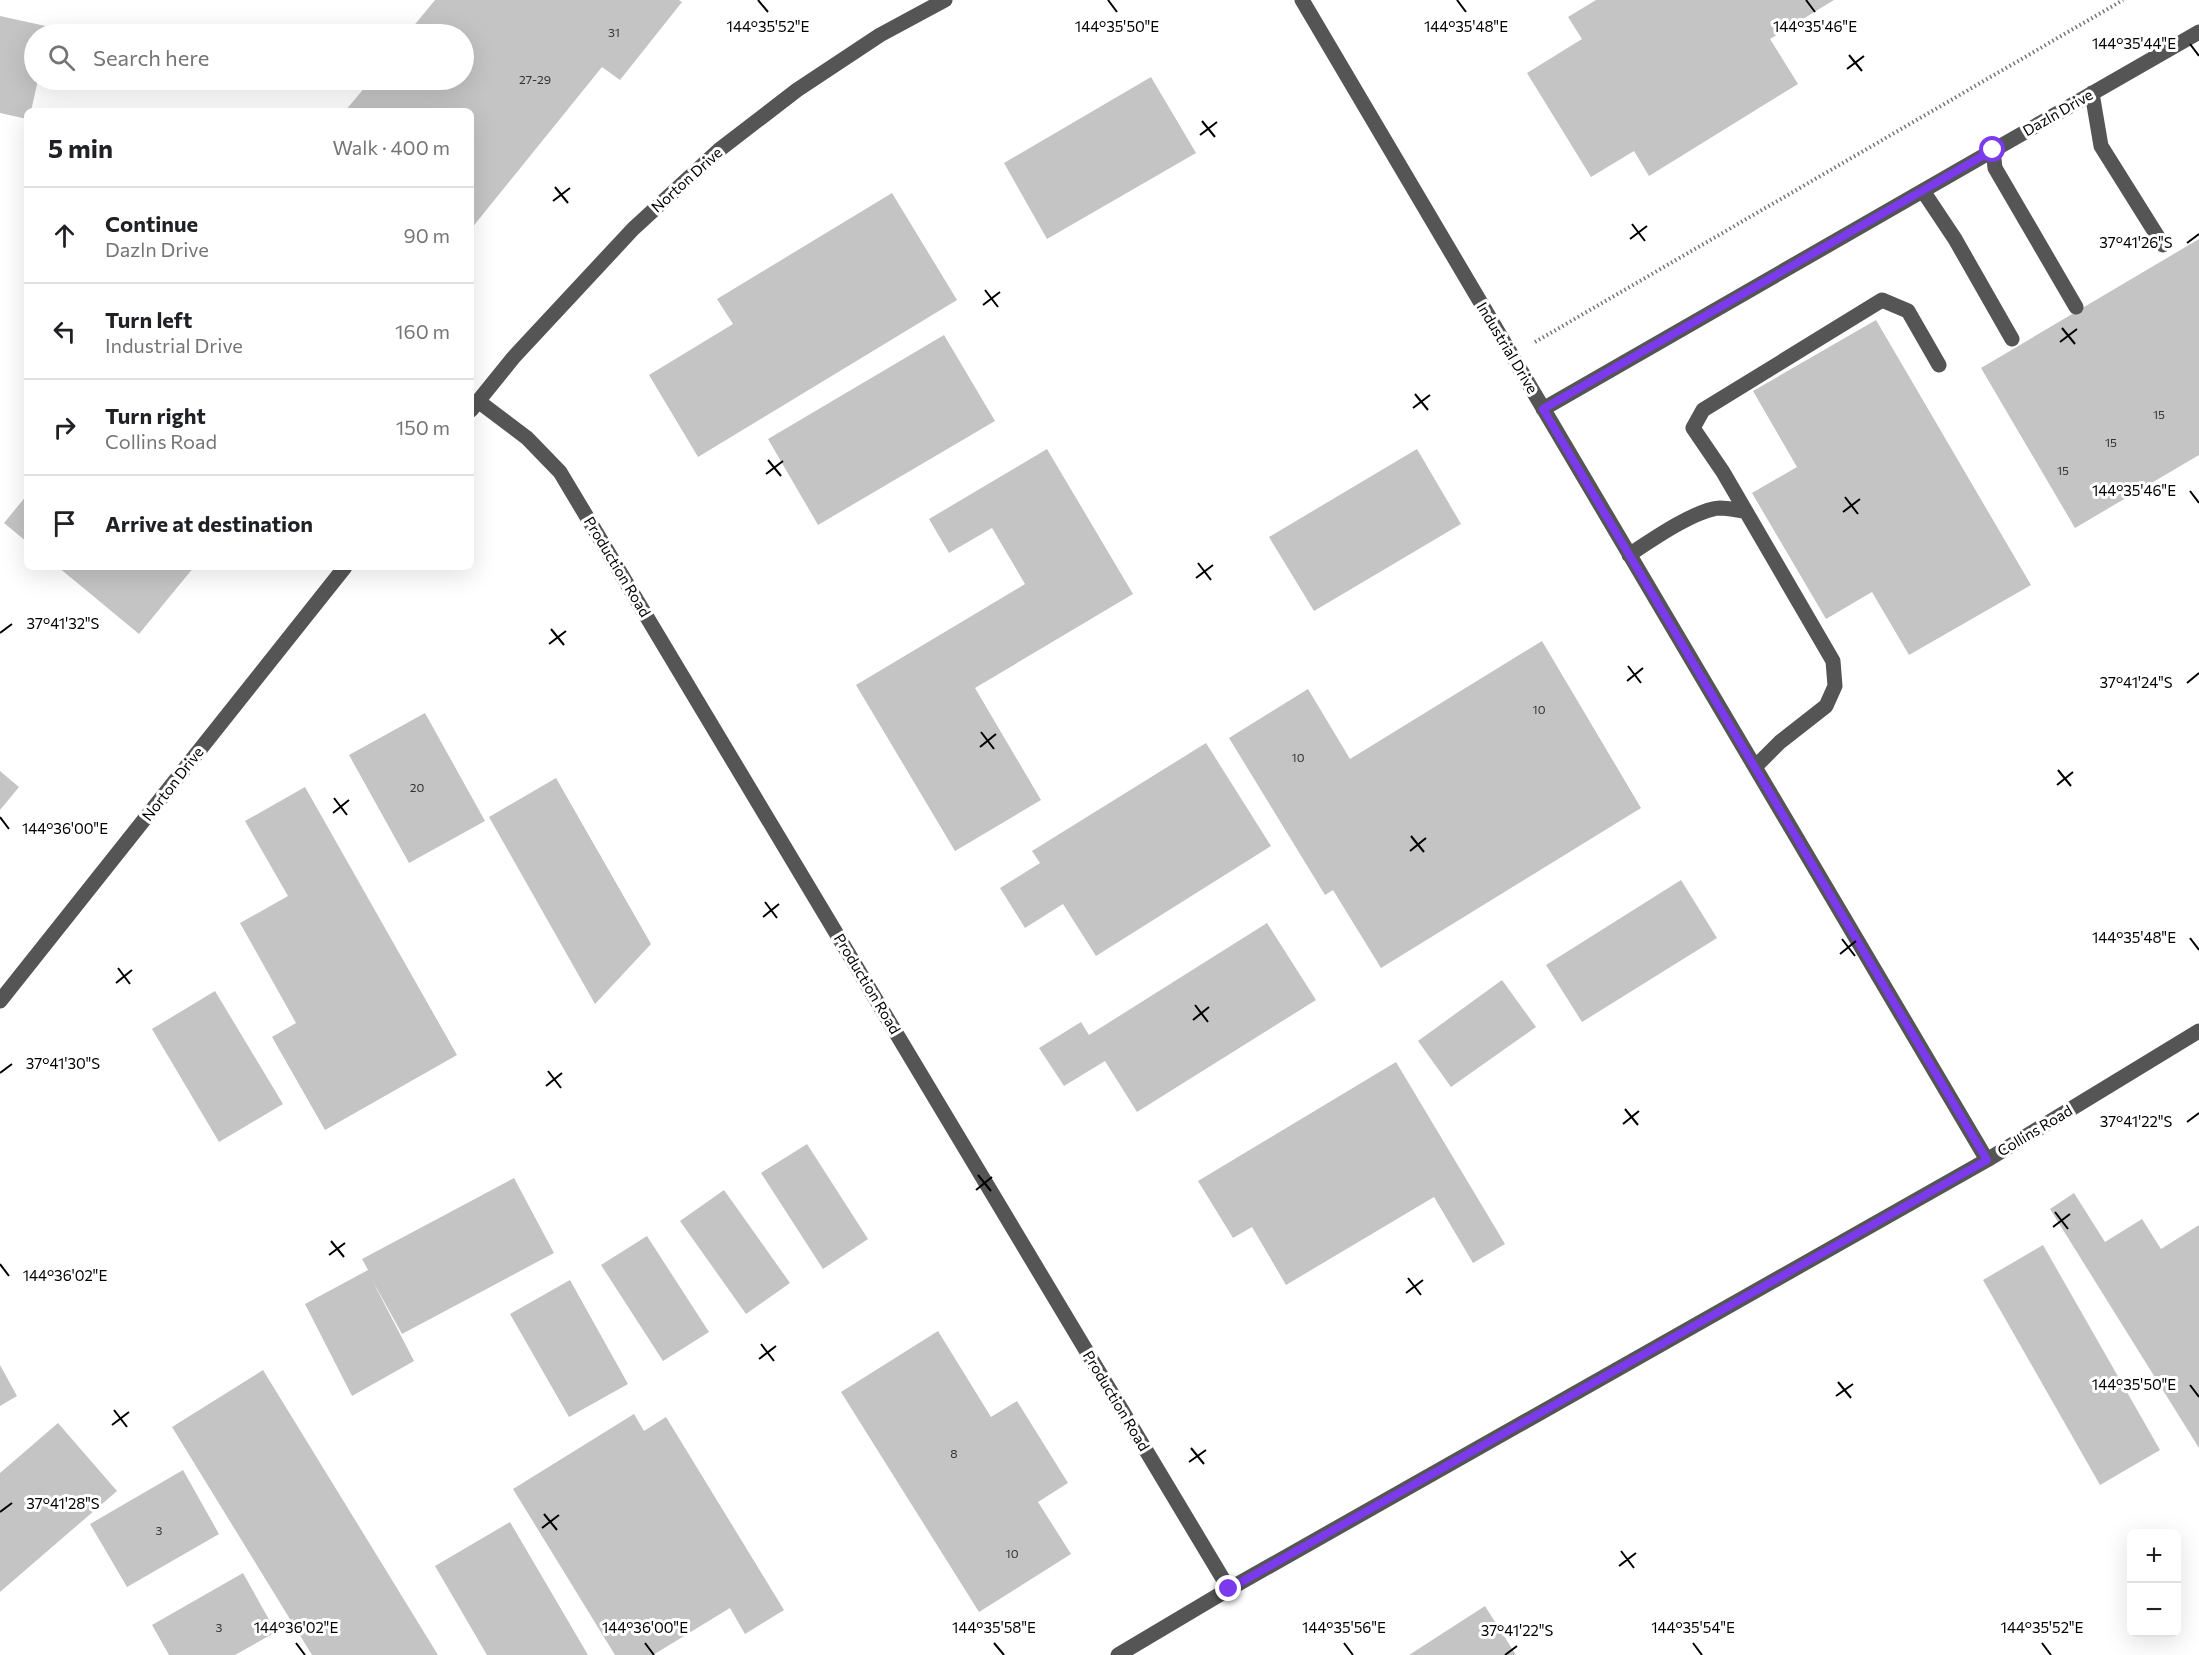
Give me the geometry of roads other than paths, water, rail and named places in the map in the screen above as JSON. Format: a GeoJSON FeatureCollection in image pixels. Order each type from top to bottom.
{"type":"FeatureCollection","features":[{"type":"Feature","properties":{"kind":"street","name":"Norton Drive"},"geometry":{"type":"LineString","coordinates":[[474,405],[513,358],[633,229],[719,150],[806,84],[880,35],[945,0]]}},
{"type":"Feature","properties":{"kind":"street","name":"Industrial Drive"},"geometry":{"type":"LineString","coordinates":[[1302,0],[1987,1160]]}},
{"type":"Feature","properties":{"kind":"street","name":"Dazln Drive"},"geometry":{"type":"LineString","coordinates":[[1543,409],[2199,32]]}},
{"type":"Feature","properties":{"kind":"street"},"geometry":{"type":"LineString","coordinates":[[2092,93],[2101,146],[2163,245]]}},
{"type":"Feature","properties":{"kind":"street"},"geometry":{"type":"LineString","coordinates":[[1993,150],[1995,168],[2076,307]]}},
{"type":"Feature","properties":{"kind":"street"},"geometry":{"type":"LineString","coordinates":[[1923,190],[1955,239],[2012,339]]}},
{"type":"Feature","properties":{"kind":"street"},"geometry":{"type":"LineString","coordinates":[[1755,767],[1780,742],[1826,706],[1835,686],[1833,661],[1717,463],[1693,428],[1703,410],[1882,300],[1908,311],[1939,365]]}},
{"type":"Feature","properties":{"kind":"street","name":"Production Road"},"geometry":{"type":"LineString","coordinates":[[474,405],[527,438],[560,472],[1229,1589]]}},
{"type":"Feature","properties":{"kind":"street"},"geometry":{"type":"LineString","coordinates":[[1629,555],[1698,515],[1719,508],[1744,511]]}},
{"type":"Feature","properties":{"kind":"street","name":"Norton Drive"},"geometry":{"type":"LineString","coordinates":[[0,1001],[343,570]]}},
{"type":"Feature","properties":{"kind":"street","name":"Collins Road"},"geometry":{"type":"LineString","coordinates":[[1118,1655],[1229,1589],[1987,1160],[2199,1031]]}}]}
